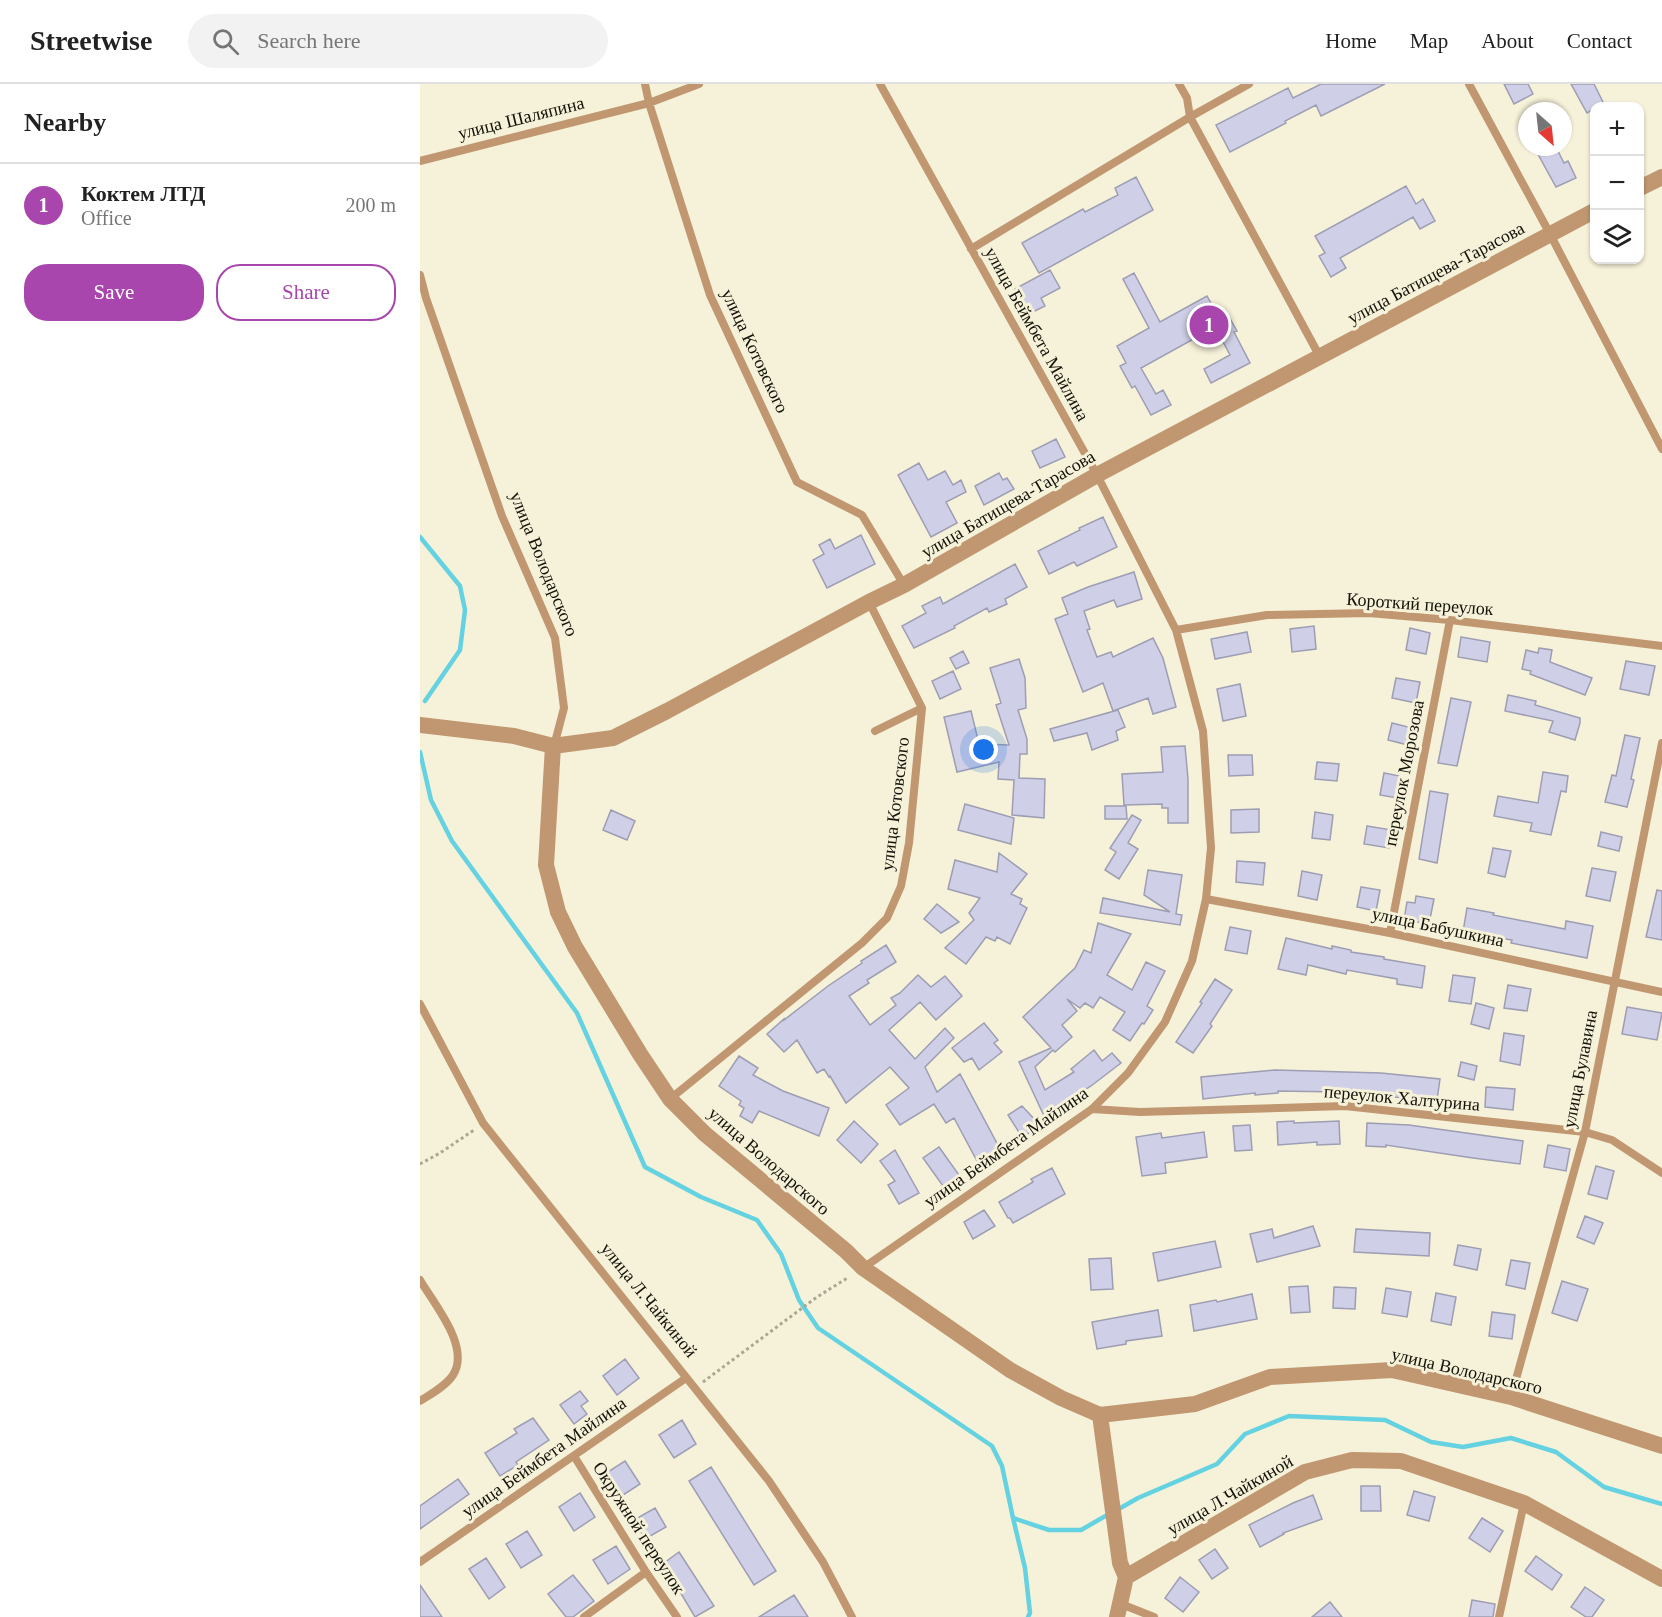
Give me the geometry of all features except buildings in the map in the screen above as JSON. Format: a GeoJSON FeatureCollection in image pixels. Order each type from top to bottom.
{"type":"FeatureCollection","features":[{"type":"Feature","properties":{"kind":"street"},"geometry":{"type":"LineString","coordinates":[[1644,186],[1662,177]]}},
{"type":"Feature","properties":{"kind":"street","name":"улица Батищева-Тарасова"},"geometry":{"type":"LineString","coordinates":[[420,726],[513,736],[553,746],[613,738],[904,585],[1097,475],[1590,213]]}},
{"type":"Feature","properties":{"kind":"street","name":"улица Володарского"},"geometry":{"type":"LineString","coordinates":[[553,746],[546,865],[558,912],[575,947],[670,1099],[705,1134],[846,1251],[863,1268],[1010,1370],[1061,1398],[1100,1415],[1195,1404],[1270,1377],[1392,1370],[1511,1398],[1662,1446]]}},
{"type":"Feature","properties":{"kind":"street"},"geometry":{"type":"LineString","coordinates":[[1100,1415],[1120,1563],[1126,1577],[1119,1611]]}},
{"type":"Feature","properties":{"kind":"street","name":"улица Л.Чайкиной"},"geometry":{"type":"LineString","coordinates":[[1126,1577],[1305,1472],[1352,1460],[1401,1461],[1524,1503],[1662,1579]]}},
{"type":"Feature","properties":{"kind":"lane","name":"улица Котовского"},"geometry":{"type":"LineString","coordinates":[[645,84],[710,295],[797,482],[862,515],[904,585]]}},
{"type":"Feature","properties":{"kind":"lane","name":"улица Шаляпина"},"geometry":{"type":"LineString","coordinates":[[420,161],[650,103],[699,84]]}},
{"type":"Feature","properties":{"kind":"lane","name":"улица Беймбета Майлина"},"geometry":{"type":"LineString","coordinates":[[863,1268],[1092,1109],[1128,1073],[1165,1022],[1192,961],[1206,899],[1211,848],[1203,731],[1176,630],[1097,475],[880,84]]}},
{"type":"Feature","properties":{"kind":"lane"},"geometry":{"type":"LineString","coordinates":[[1179,84],[1187,98],[1190,117],[1320,357]]}},
{"type":"Feature","properties":{"kind":"lane"},"geometry":{"type":"LineString","coordinates":[[971,249],[1249,84]]}},
{"type":"Feature","properties":{"kind":"lane"},"geometry":{"type":"LineString","coordinates":[[1469,84],[1662,449]]}},
{"type":"Feature","properties":{"kind":"lane","name":"улица Володарского"},"geometry":{"type":"LineString","coordinates":[[420,274],[426,298],[502,516],[555,638],[564,708],[553,746]]}},
{"type":"Feature","properties":{"kind":"lane"},"geometry":{"type":"LineString","coordinates":[[869,602],[922,708],[875,731]]}},
{"type":"Feature","properties":{"kind":"lane","name":"Короткий переулок"},"geometry":{"type":"LineString","coordinates":[[1176,630],[1267,615],[1369,613],[1450,620],[1662,646]]}},
{"type":"Feature","properties":{"kind":"lane","name":"переулок Морозова"},"geometry":{"type":"LineString","coordinates":[[1390,933],[1450,620]]}},
{"type":"Feature","properties":{"kind":"lane","name":"улица Котовского"},"geometry":{"type":"LineString","coordinates":[[670,1099],[862,943],[887,918],[901,886],[909,843],[922,708]]}},
{"type":"Feature","properties":{"kind":"lane","name":"улица Булавина"},"geometry":{"type":"LineString","coordinates":[[1511,1398],[1585,1132],[1662,743]]}},
{"type":"Feature","properties":{"kind":"lane","name":"улица Бабушкина"},"geometry":{"type":"LineString","coordinates":[[1206,899],[1390,933],[1662,992]]}},
{"type":"Feature","properties":{"kind":"lane","name":"улица Л.Чайкиной"},"geometry":{"type":"LineString","coordinates":[[420,1004],[483,1123],[769,1481],[823,1562],[852,1617]]}},
{"type":"Feature","properties":{"kind":"lane","name":"переулок Халтурина"},"geometry":{"type":"LineString","coordinates":[[1092,1109],[1140,1112],[1345,1106],[1585,1132],[1612,1140],[1662,1173]]}},
{"type":"Feature","properties":{"kind":"lane"},"geometry":{"type":"LineString","coordinates":[[420,1280],[454,1336],[459,1355],[454,1374],[441,1388],[420,1401]]}},
{"type":"Feature","properties":{"kind":"lane","name":"улица Беймбета Майлина"},"geometry":{"type":"LineString","coordinates":[[420,1562],[686,1378]]}},
{"type":"Feature","properties":{"kind":"lane","name":"Окружной переулок"},"geometry":{"type":"LineString","coordinates":[[574,1456],[646,1572],[677,1617]]}},
{"type":"Feature","properties":{"kind":"lane"},"geometry":{"type":"LineString","coordinates":[[1499,1617],[1524,1503]]}},
{"type":"Feature","properties":{"kind":"lane"},"geometry":{"type":"LineString","coordinates":[[584,1617],[646,1572]]}},
{"type":"Feature","properties":{"kind":"lane"},"geometry":{"type":"LineString","coordinates":[[1119,1611],[1154,1617]]}},
{"type":"Feature","properties":{"kind":"path"},"geometry":{"type":"LineString","coordinates":[[420,1164],[483,1123]]}},
{"type":"Feature","properties":{"kind":"path"},"geometry":{"type":"LineString","coordinates":[[694,1388],[818,1297],[863,1268]]}},
{"type":"Feature","properties":{"kind":"waterway"},"geometry":{"type":"LineString","coordinates":[[420,537],[460,586],[465,610],[460,650],[425,701]]}},
{"type":"Feature","properties":{"kind":"waterway"},"geometry":{"type":"LineString","coordinates":[[420,752],[431,800],[452,841],[577,1013],[645,1167],[701,1197],[757,1220],[781,1254],[799,1300],[818,1328],[992,1446],[1002,1466],[1025,1568],[1030,1613],[1028,1617]]}},
{"type":"Feature","properties":{"kind":"waterway"},"geometry":{"type":"LineString","coordinates":[[1117,1510],[1138,1498],[1217,1464],[1245,1434],[1289,1416],[1385,1420],[1431,1442],[1463,1447],[1511,1438],[1556,1452],[1604,1487],[1662,1504]]}},
{"type":"Feature","properties":{"kind":"waterway"},"geometry":{"type":"LineString","coordinates":[[1013,1518],[1049,1530],[1081,1530],[1109,1514]]}},
{"type":"Feature","properties":{"kind":"place","name":"Коктем ЛТД"},"geometry":{"type":"Point","coordinates":[1209,325]}}]}
